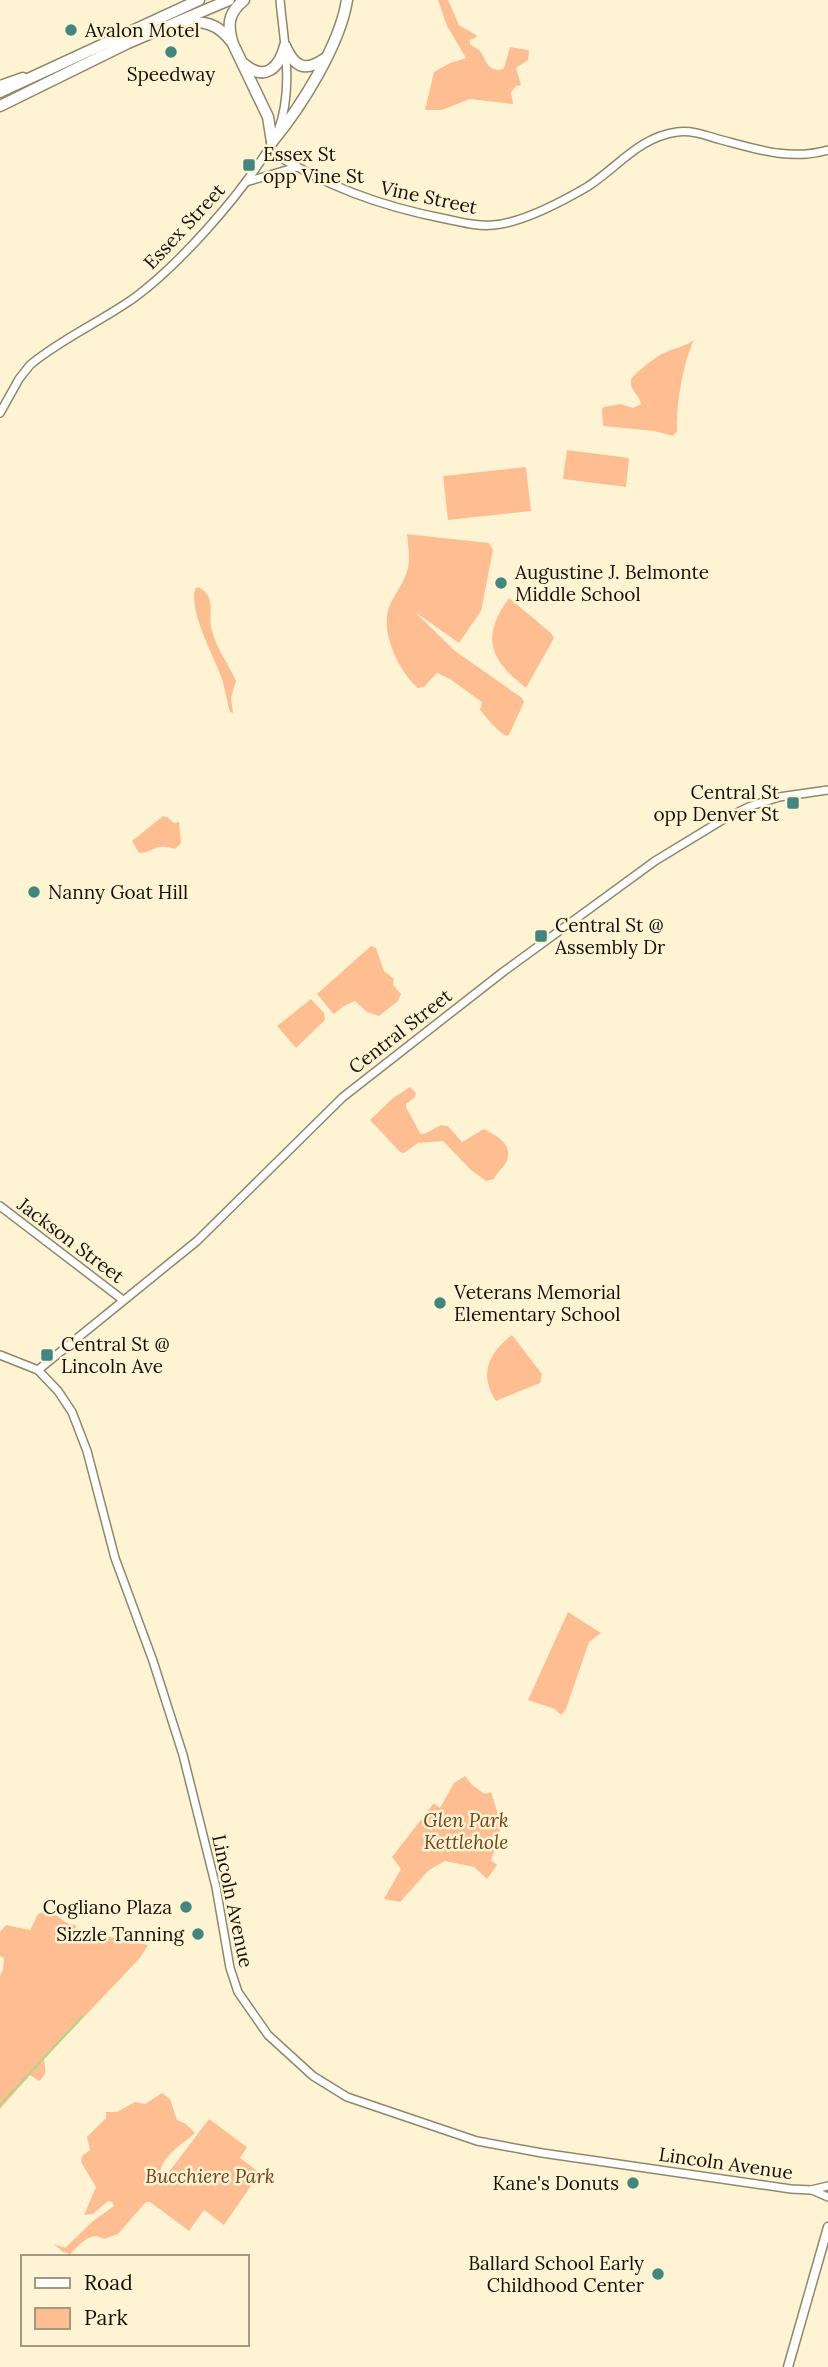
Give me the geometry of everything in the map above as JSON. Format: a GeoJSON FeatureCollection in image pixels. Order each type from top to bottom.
{"type":"FeatureCollection","features":[{"type":"Feature","properties":{"kind":"highway"},"geometry":{"type":"LineString","coordinates":[[0,106],[115,49],[229,0]]}},
{"type":"Feature","properties":{"kind":"highway"},"geometry":{"type":"LineString","coordinates":[[244,0],[234,9],[229,28],[233,44],[268,117],[270,146]]}},
{"type":"Feature","properties":{"kind":"highway"},"geometry":{"type":"LineString","coordinates":[[270,146],[300,105],[324,59],[342,23],[346,0]]}},
{"type":"Feature","properties":{"kind":"highway"},"geometry":{"type":"LineString","coordinates":[[0,92],[194,1]]}},
{"type":"Feature","properties":{"kind":"highway"},"geometry":{"type":"LineString","coordinates":[[172,24],[208,23],[221,30],[233,44]]}},
{"type":"Feature","properties":{"kind":"highway"},"geometry":{"type":"LineString","coordinates":[[242,63],[257,72],[270,71],[278,64],[285,46]]}},
{"type":"Feature","properties":{"kind":"highway"},"geometry":{"type":"LineString","coordinates":[[285,46],[291,59],[299,65],[311,66],[324,59]]}},
{"type":"Feature","properties":{"kind":"main road","name":"Essex Street"},"geometry":{"type":"LineString","coordinates":[[0,413],[28,367],[147,288],[176,262],[246,182],[270,146],[281,122],[286,101],[285,46],[280,0]]}},
{"type":"Feature","properties":{"kind":"main road"},"geometry":{"type":"LineString","coordinates":[[0,85],[91,49]]}},
{"type":"Feature","properties":{"kind":"main road","name":"Vine Street"},"geometry":{"type":"LineString","coordinates":[[270,146],[298,167],[372,202],[446,219],[491,225],[514,220],[567,197],[595,181],[640,145],[673,133],[700,134],[760,151],[785,155],[828,150]]}},
{"type":"Feature","properties":{"kind":"main road"},"geometry":{"type":"LineString","coordinates":[[246,182],[298,167]]}},
{"type":"Feature","properties":{"kind":"main road","name":"Central Street"},"geometry":{"type":"LineString","coordinates":[[38,1370],[224,1216],[325,1114],[379,1067],[503,972],[655,861],[713,826],[751,806],[787,795],[828,790]]}},
{"type":"Feature","properties":{"kind":"main road","name":"Jackson Street"},"geometry":{"type":"LineString","coordinates":[[0,1206],[123,1300]]}},
{"type":"Feature","properties":{"kind":"main road","name":"Lincoln Avenue"},"geometry":{"type":"LineString","coordinates":[[0,1355],[38,1370],[58,1391],[72,1412],[86,1451],[115,1558],[183,1755],[216,1887],[230,1968],[239,1992],[268,2035],[313,2076],[347,2097],[477,2141],[791,2189],[811,2190],[828,2186]]}},
{"type":"Feature","properties":{"kind":"main road"},"geometry":{"type":"LineString","coordinates":[[811,2190],[828,2196]]}},
{"type":"Feature","properties":{"kind":"main road"},"geometry":{"type":"LineString","coordinates":[[788,2367],[828,2227]]}},
{"type":"Feature","properties":{"kind":"green space"},"geometry":{"type":"Polygon","coordinates":[[[438,0],[448,0],[459,25],[476,35],[477,37],[470,40],[470,44],[480,51],[492,68],[504,68],[510,47],[529,50],[528,60],[516,68],[521,85],[511,92],[513,104],[470,99],[442,110],[425,110],[434,72],[466,58],[447,26],[438,0]]]}},
{"type":"Feature","properties":{"kind":"green space"},"geometry":{"type":"Polygon","coordinates":[[[694,340],[681,384],[677,431],[673,436],[654,431],[603,426],[604,407],[621,404],[633,408],[641,404],[631,384],[635,374],[661,354],[694,340]]]}},
{"type":"Feature","properties":{"kind":"green space"},"geometry":{"type":"Polygon","coordinates":[[[567,450],[629,458],[626,487],[563,479],[567,450]]]}},
{"type":"Feature","properties":{"kind":"green space"},"geometry":{"type":"Polygon","coordinates":[[[526,467],[531,511],[448,520],[443,476],[526,467]]]}},
{"type":"Feature","properties":{"kind":"green space"},"geometry":{"type":"Polygon","coordinates":[[[407,534],[489,543],[493,550],[481,611],[459,643],[415,612],[455,651],[522,698],[524,702],[509,735],[506,736],[499,730],[480,710],[482,702],[450,679],[437,673],[424,687],[418,688],[398,662],[389,639],[387,617],[389,607],[408,568],[407,534]]]}},
{"type":"Feature","properties":{"kind":"green space"},"geometry":{"type":"Polygon","coordinates":[[[198,587],[208,596],[214,638],[236,681],[231,698],[233,713],[230,712],[222,679],[199,622],[194,599],[195,589],[198,587]]]}},
{"type":"Feature","properties":{"kind":"green space"},"geometry":{"type":"Polygon","coordinates":[[[509,598],[554,638],[526,688],[504,668],[493,648],[494,625],[509,598]]]}},
{"type":"Feature","properties":{"kind":"green space"},"geometry":{"type":"Polygon","coordinates":[[[163,816],[174,823],[179,822],[181,843],[175,849],[158,847],[139,853],[132,841],[163,816]]]}},
{"type":"Feature","properties":{"kind":"green space"},"geometry":{"type":"Polygon","coordinates":[[[371,946],[376,948],[384,971],[394,979],[393,985],[401,994],[398,1001],[379,1016],[367,1012],[355,1001],[334,1014],[317,994],[371,946]]]}},
{"type":"Feature","properties":{"kind":"green space"},"geometry":{"type":"Polygon","coordinates":[[[311,999],[324,1013],[325,1020],[296,1048],[277,1026],[311,999]]]}},
{"type":"Feature","properties":{"kind":"green space"},"geometry":{"type":"Polygon","coordinates":[[[410,1087],[416,1093],[406,1107],[420,1133],[424,1134],[441,1125],[448,1126],[462,1142],[484,1129],[502,1140],[507,1149],[507,1160],[494,1179],[486,1181],[471,1170],[443,1141],[418,1143],[404,1153],[400,1152],[370,1120],[393,1098],[410,1087]]]}},
{"type":"Feature","properties":{"kind":"green space"},"geometry":{"type":"Polygon","coordinates":[[[512,1335],[542,1374],[540,1383],[496,1401],[487,1373],[497,1349],[512,1335]]]}},
{"type":"Feature","properties":{"kind":"green space"},"geometry":{"type":"Polygon","coordinates":[[[568,1612],[601,1633],[589,1642],[566,1709],[561,1715],[555,1709],[528,1700],[568,1612]]]}},
{"type":"Feature","properties":{"kind":"green space","name":"Glen Park Kettlehole"},"geometry":{"type":"Polygon","coordinates":[[[465,1776],[485,1794],[491,1792],[500,1820],[500,1836],[491,1860],[497,1865],[487,1879],[474,1867],[445,1861],[429,1870],[400,1902],[384,1899],[401,1869],[392,1857],[434,1803],[440,1808],[454,1783],[465,1776]]]}},
{"type":"Feature","properties":{"kind":"green space"},"geometry":{"type":"Polygon","coordinates":[[[46,1911],[75,1925],[82,1937],[105,1936],[148,1945],[140,1958],[44,2059],[44,2076],[39,2081],[30,2075],[0,2109],[0,1976],[4,1958],[0,1956],[0,1932],[6,1925],[30,1930],[38,1914],[46,1911]]]}},
{"type":"Feature","properties":{"kind":"green space","name":"Bucchiere Park"},"geometry":{"type":"Polygon","coordinates":[[[162,2093],[170,2099],[177,2120],[195,2133],[165,2161],[159,2176],[159,2185],[209,2119],[247,2147],[240,2158],[260,2173],[224,2225],[204,2210],[189,2231],[150,2202],[146,2202],[118,2234],[104,2239],[90,2237],[70,2254],[63,2252],[54,2244],[65,2248],[93,2221],[114,2206],[108,2201],[93,2214],[84,2215],[96,2187],[81,2162],[82,2156],[90,2150],[87,2137],[106,2118],[106,2112],[117,2112],[135,2102],[145,2104],[162,2093]]]}},
{"type":"Feature","properties":{"kind":"waterway"},"geometry":{"type":"LineString","coordinates":[[0,2105],[83,2016]]}},
{"type":"Feature","properties":{"kind":"place","name":"Avalon Motel"},"geometry":{"type":"Point","coordinates":[71,30]}},
{"type":"Feature","properties":{"kind":"place","name":"Speedway"},"geometry":{"type":"Point","coordinates":[171,52]}},
{"type":"Feature","properties":{"kind":"place","name":"Essex St opp Vine St"},"geometry":{"type":"Point","coordinates":[249,165]}},
{"type":"Feature","properties":{"kind":"place","name":"Augustine J. Belmonte Middle School"},"geometry":{"type":"Point","coordinates":[501,583]}},
{"type":"Feature","properties":{"kind":"place","name":"Central St opp Denver St"},"geometry":{"type":"Point","coordinates":[793,803]}},
{"type":"Feature","properties":{"kind":"place","name":"Nanny Goat Hill"},"geometry":{"type":"Point","coordinates":[34,892]}},
{"type":"Feature","properties":{"kind":"place","name":"Central St @ Assembly Dr"},"geometry":{"type":"Point","coordinates":[541,936]}},
{"type":"Feature","properties":{"kind":"place","name":"Veterans Memorial Elementary School"},"geometry":{"type":"Point","coordinates":[440,1303]}},
{"type":"Feature","properties":{"kind":"place","name":"Central St @ Lincoln Ave"},"geometry":{"type":"Point","coordinates":[47,1355]}},
{"type":"Feature","properties":{"kind":"place","name":"Cogliano Plaza"},"geometry":{"type":"Point","coordinates":[186,1907]}},
{"type":"Feature","properties":{"kind":"place","name":"Sizzle Tanning"},"geometry":{"type":"Point","coordinates":[198,1934]}},
{"type":"Feature","properties":{"kind":"place","name":"Kane's Donuts"},"geometry":{"type":"Point","coordinates":[633,2183]}},
{"type":"Feature","properties":{"kind":"place","name":"Ballard School Early Childhood Center"},"geometry":{"type":"Point","coordinates":[658,2274]}}]}
